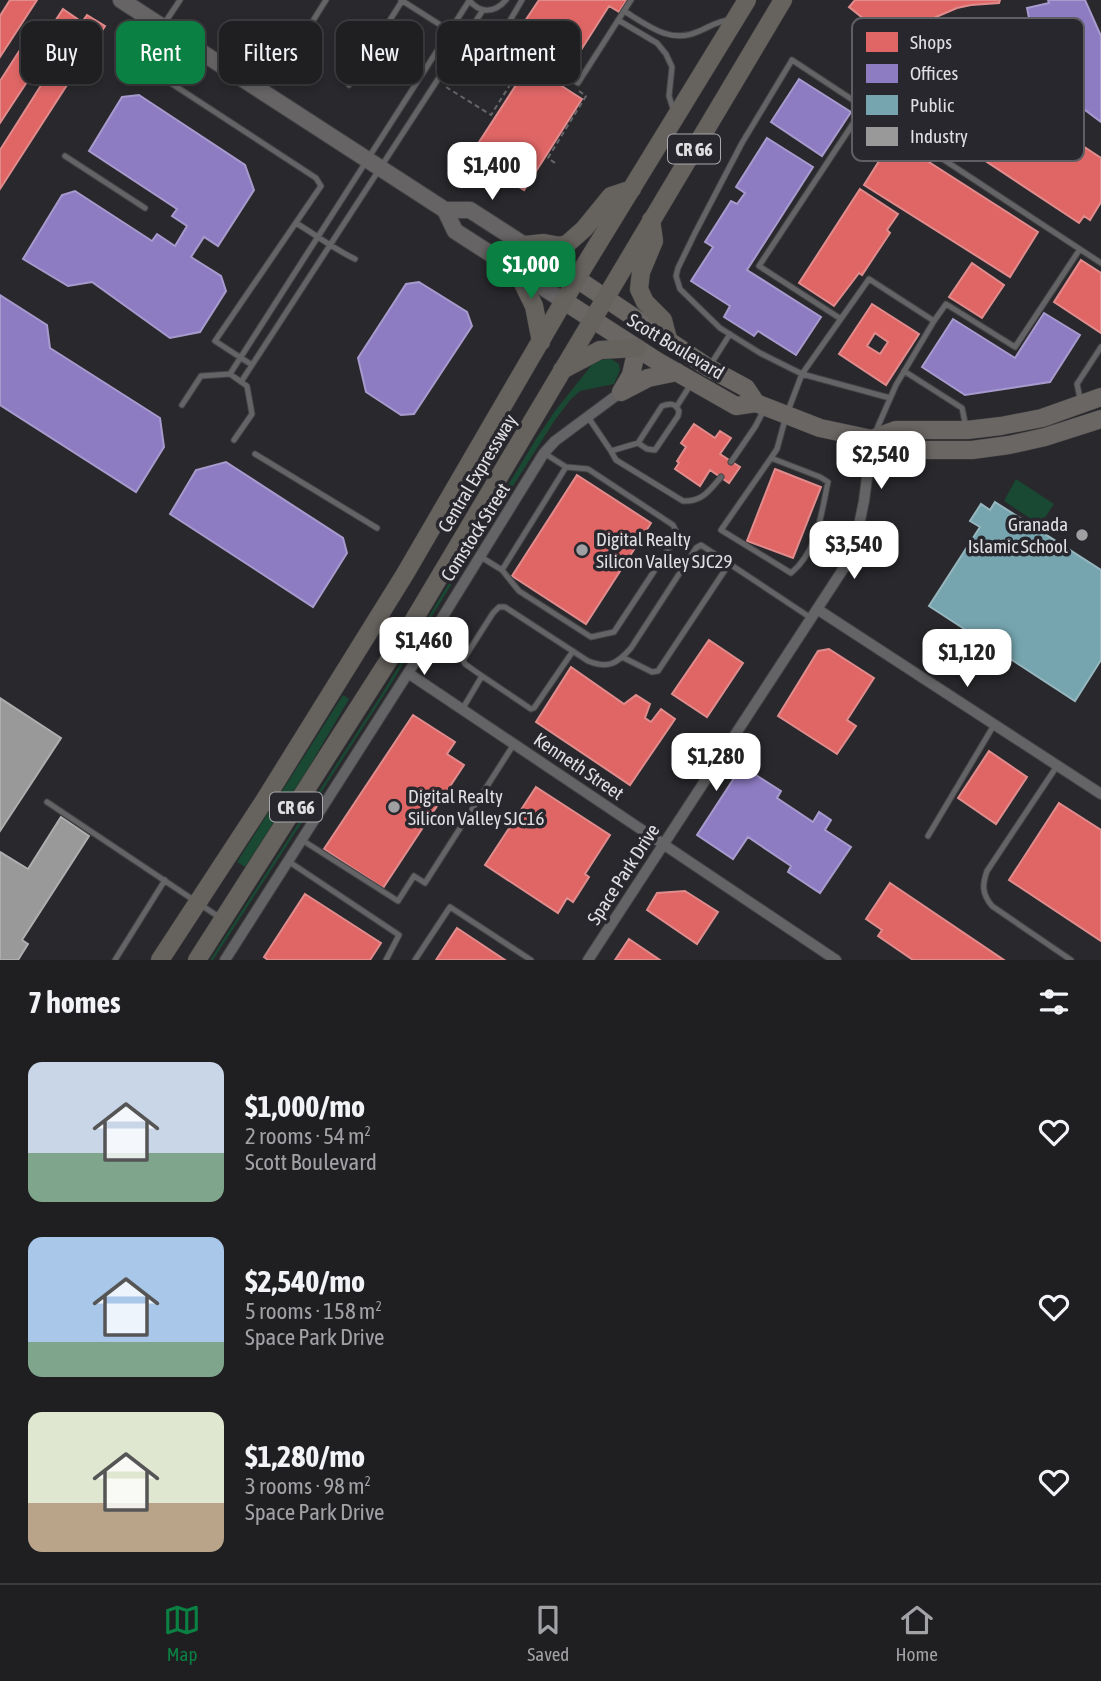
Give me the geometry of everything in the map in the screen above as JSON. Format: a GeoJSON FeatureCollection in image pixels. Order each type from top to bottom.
{"type":"FeatureCollection","features":[{"type":"Feature","properties":{"kind":"highway","name":"Central Expressway"},"geometry":{"type":"LineString","coordinates":[[160,960],[398,586],[577,279],[747,0]]}},
{"type":"Feature","properties":{"kind":"highway","name":"Central Expressway"},"geometry":{"type":"LineString","coordinates":[[197,960],[368,694],[783,0]]}},
{"type":"Feature","properties":{"kind":"highway"},"geometry":{"type":"LineString","coordinates":[[525,245],[567,244],[584,229],[611,196],[632,189]]}},
{"type":"Feature","properties":{"kind":"highway"},"geometry":{"type":"LineString","coordinates":[[651,220],[654,241],[641,272],[639,289],[645,302],[663,320],[668,339]]}},
{"type":"Feature","properties":{"kind":"highway"},"geometry":{"type":"LineString","coordinates":[[517,271],[534,306],[541,342]]}},
{"type":"Feature","properties":{"kind":"highway"},"geometry":{"type":"LineString","coordinates":[[562,370],[600,350],[637,348]]}},
{"type":"Feature","properties":{"kind":"main road","name":"Scott Boulevard"},"geometry":{"type":"LineString","coordinates":[[121,0],[154,21]]}},
{"type":"Feature","properties":{"kind":"main road","name":"Scott Boulevard"},"geometry":{"type":"LineString","coordinates":[[205,55],[445,210],[470,210],[709,368],[746,388],[761,405],[786,416],[820,428],[872,439],[894,450],[920,452],[972,450],[1033,440],[1101,419]]}},
{"type":"Feature","properties":{"kind":"main road","name":"Scott Boulevard"},"geometry":{"type":"LineString","coordinates":[[445,210],[455,231],[637,348],[736,406],[761,405]]}},
{"type":"Feature","properties":{"kind":"main road"},"geometry":{"type":"LineString","coordinates":[[621,392],[631,375],[637,348]]}},
{"type":"Feature","properties":{"kind":"main road"},"geometry":{"type":"LineString","coordinates":[[621,392],[648,378],[677,372]]}},
{"type":"Feature","properties":{"kind":"main road","name":"Scott Boulevard"},"geometry":{"type":"LineString","coordinates":[[872,439],[896,430],[967,430],[1042,418],[1101,397]]}},
{"type":"Feature","properties":{"kind":"street","name":"Comstock Street"},"geometry":{"type":"LineString","coordinates":[[227,959],[544,453],[555,441],[621,392]]}},
{"type":"Feature","properties":{"kind":"street","name":"Space Park Drive"},"geometry":{"type":"LineString","coordinates":[[589,960],[853,554],[864,501],[872,439]]}},
{"type":"Feature","properties":{"kind":"street"},"geometry":{"type":"LineString","coordinates":[[814,613],[1101,794]]}},
{"type":"Feature","properties":{"kind":"street","name":"Kenneth Street"},"geometry":{"type":"LineString","coordinates":[[408,673],[836,960]]}},
{"type":"Feature","properties":{"kind":"lane"},"geometry":{"type":"LineString","coordinates":[[167,21],[180,0]]}},
{"type":"Feature","properties":{"kind":"lane"},"geometry":{"type":"LineString","coordinates":[[313,21],[326,0]]}},
{"type":"Feature","properties":{"kind":"lane"},"geometry":{"type":"LineString","coordinates":[[456,21],[469,0],[483,10],[498,8],[506,0]]}},
{"type":"Feature","properties":{"kind":"lane"},"geometry":{"type":"LineString","coordinates":[[511,21],[523,0]]}},
{"type":"Feature","properties":{"kind":"lane"},"geometry":{"type":"LineString","coordinates":[[580,80],[631,0]]}},
{"type":"Feature","properties":{"kind":"lane"},"geometry":{"type":"LineString","coordinates":[[349,85],[402,1],[437,23]]}},
{"type":"Feature","properties":{"kind":"lane"},"geometry":{"type":"LineString","coordinates":[[476,21],[483,10]]}},
{"type":"Feature","properties":{"kind":"lane"},"geometry":{"type":"LineString","coordinates":[[624,11],[674,37],[687,36],[720,20],[735,19]]}},
{"type":"Feature","properties":{"kind":"lane"},"geometry":{"type":"LineString","coordinates":[[618,20],[657,43],[666,54],[672,67],[670,96],[675,117]]}},
{"type":"Feature","properties":{"kind":"lane"},"geometry":{"type":"LineString","coordinates":[[241,382],[330,247],[437,54]]}},
{"type":"Feature","properties":{"kind":"lane"},"geometry":{"type":"LineString","coordinates":[[852,99],[792,60],[761,109],[695,233],[676,276],[680,289],[715,324],[730,334],[802,374],[890,398]]}},
{"type":"Feature","properties":{"kind":"lane"},"geometry":{"type":"LineString","coordinates":[[230,374],[318,236],[437,77]]}},
{"type":"Feature","properties":{"kind":"lane"},"geometry":{"type":"LineString","coordinates":[[172,84],[316,178],[321,186],[215,341],[252,365]]}},
{"type":"Feature","properties":{"kind":"lane"},"geometry":{"type":"LineString","coordinates":[[841,319],[760,266],[852,125]]}},
{"type":"Feature","properties":{"kind":"lane"},"geometry":{"type":"LineString","coordinates":[[65,156],[145,208]]}},
{"type":"Feature","properties":{"kind":"lane"},"geometry":{"type":"LineString","coordinates":[[946,161],[1101,263]]}},
{"type":"Feature","properties":{"kind":"lane"},"geometry":{"type":"LineString","coordinates":[[296,223],[330,247],[355,259]]}},
{"type":"Feature","properties":{"kind":"lane"},"geometry":{"type":"LineString","coordinates":[[872,439],[904,372],[946,303],[1014,347],[1080,249]]}},
{"type":"Feature","properties":{"kind":"lane"},"geometry":{"type":"LineString","coordinates":[[771,458],[828,482],[814,544],[798,568],[791,573],[721,530],[777,449],[802,374],[869,279],[934,321]]}},
{"type":"Feature","properties":{"kind":"lane"},"geometry":{"type":"LineString","coordinates":[[709,368],[730,334]]}},
{"type":"Feature","properties":{"kind":"lane"},"geometry":{"type":"LineString","coordinates":[[1081,405],[1077,383],[1101,347]]}},
{"type":"Feature","properties":{"kind":"lane"},"geometry":{"type":"LineString","coordinates":[[904,372],[962,408],[967,430]]}},
{"type":"Feature","properties":{"kind":"lane"},"geometry":{"type":"LineString","coordinates":[[182,405],[201,376],[230,374],[247,386],[252,414],[234,440]]}},
{"type":"Feature","properties":{"kind":"lane"},"geometry":{"type":"LineString","coordinates":[[638,443],[646,449],[656,450],[678,416],[677,406],[693,382]]}},
{"type":"Feature","properties":{"kind":"lane"},"geometry":{"type":"LineString","coordinates":[[731,462],[755,426],[761,405]]}},
{"type":"Feature","properties":{"kind":"lane"},"geometry":{"type":"LineString","coordinates":[[611,451],[638,443],[662,406],[677,406]]}},
{"type":"Feature","properties":{"kind":"lane"},"geometry":{"type":"LineString","coordinates":[[588,417],[616,460],[682,501],[694,502],[705,496],[720,477]]}},
{"type":"Feature","properties":{"kind":"lane"},"geometry":{"type":"LineString","coordinates":[[480,556],[502,570],[519,591],[591,637],[614,632],[674,541],[677,533],[673,525],[588,469],[566,467],[544,453]]}},
{"type":"Feature","properties":{"kind":"lane"},"geometry":{"type":"LineString","coordinates":[[255,454],[377,528]]}},
{"type":"Feature","properties":{"kind":"lane"},"geometry":{"type":"LineString","coordinates":[[502,570],[566,467]]}},
{"type":"Feature","properties":{"kind":"lane"},"geometry":{"type":"LineString","coordinates":[[573,651],[531,709],[463,660],[493,612],[499,607],[505,607],[573,651],[588,661],[601,666],[609,665],[622,657],[649,624],[696,548],[701,545],[814,613]]}},
{"type":"Feature","properties":{"kind":"lane"},"geometry":{"type":"LineString","coordinates":[[622,657],[652,672],[658,671],[729,564]]}},
{"type":"Feature","properties":{"kind":"lane"},"geometry":{"type":"LineString","coordinates":[[462,710],[482,676]]}},
{"type":"Feature","properties":{"kind":"lane"},"geometry":{"type":"LineString","coordinates":[[928,836],[994,725]]}},
{"type":"Feature","properties":{"kind":"lane"},"geometry":{"type":"LineString","coordinates":[[302,839],[398,901],[414,876],[425,883],[514,744]]}},
{"type":"Feature","properties":{"kind":"lane"},"geometry":{"type":"LineString","coordinates":[[1057,766],[987,871],[982,884],[985,897],[992,906],[1071,960]]}},
{"type":"Feature","properties":{"kind":"lane"},"geometry":{"type":"LineString","coordinates":[[47,802],[223,920]]}},
{"type":"Feature","properties":{"kind":"lane"},"geometry":{"type":"LineString","coordinates":[[288,861],[400,935],[386,960]]}},
{"type":"Feature","properties":{"kind":"lane"},"geometry":{"type":"LineString","coordinates":[[115,960],[166,880]]}},
{"type":"Feature","properties":{"kind":"lane"},"geometry":{"type":"LineString","coordinates":[[415,960],[450,907],[531,960]]}},
{"type":"Feature","properties":{"kind":"path"},"geometry":{"type":"LineString","coordinates":[[446,87],[491,115],[511,84]]}},
{"type":"Feature","properties":{"kind":"path"},"geometry":{"type":"LineString","coordinates":[[555,163],[548,158],[586,96],[575,88]]}},
{"type":"Feature","properties":{"kind":"green space"},"geometry":{"type":"Polygon","coordinates":[[[598,357],[599,360],[611,359],[619,364],[620,370],[614,384],[580,391],[555,420],[386,692],[213,960],[210,960],[383,692],[536,439],[598,357]]]}},
{"type":"Feature","properties":{"kind":"green space"},"geometry":{"type":"Polygon","coordinates":[[[1016,479],[1054,504],[1040,525],[1004,501],[1016,479]]]}},
{"type":"Feature","properties":{"kind":"green space"},"geometry":{"type":"Polygon","coordinates":[[[343,695],[349,699],[245,867],[237,862],[343,695]]]}},
{"type":"Feature","properties":{"kind":"building: Shops"},"geometry":{"type":"Polygon","coordinates":[[[10,0],[37,0],[0,57],[0,16],[10,0]]]}},
{"type":"Feature","properties":{"kind":"building: Shops"},"geometry":{"type":"Polygon","coordinates":[[[539,0],[627,0],[619,12],[609,6],[580,51],[580,21],[525,21],[539,0]]]}},
{"type":"Feature","properties":{"kind":"building: Shops"},"geometry":{"type":"Polygon","coordinates":[[[855,0],[1000,0],[999,3],[957,8],[934,18],[863,18],[849,7],[855,0]]]}},
{"type":"Feature","properties":{"kind":"building: Shops"},"geometry":{"type":"Polygon","coordinates":[[[63,9],[81,21],[55,21],[63,9]]]}},
{"type":"Feature","properties":{"kind":"building: Shops"},"geometry":{"type":"Polygon","coordinates":[[[87,15],[97,21],[83,21],[87,15]]]}},
{"type":"Feature","properties":{"kind":"building: Shops"},"geometry":{"type":"Polygon","coordinates":[[[21,48],[21,84],[26,84],[0,123],[0,81],[21,48]]]}},
{"type":"Feature","properties":{"kind":"building: Shops"},"geometry":{"type":"Polygon","coordinates":[[[42,84],[68,84],[0,189],[0,150],[42,84]]]}},
{"type":"Feature","properties":{"kind":"building: Shops"},"geometry":{"type":"Polygon","coordinates":[[[517,84],[559,84],[582,99],[524,190],[470,156],[517,84]]]}},
{"type":"Feature","properties":{"kind":"building: Shops"},"geometry":{"type":"Polygon","coordinates":[[[1084,147],[1101,158],[1101,202],[1090,220],[1084,216],[1079,223],[985,161],[1084,161],[1084,147]]]}},
{"type":"Feature","properties":{"kind":"building: Shops"},"geometry":{"type":"Polygon","coordinates":[[[879,161],[927,161],[1038,232],[1010,277],[864,185],[879,161]]]}},
{"type":"Feature","properties":{"kind":"building: Shops"},"geometry":{"type":"Polygon","coordinates":[[[860,189],[898,214],[887,230],[890,233],[862,275],[859,273],[834,306],[799,283],[860,189]]]}},
{"type":"Feature","properties":{"kind":"building: Shops"},"geometry":{"type":"Polygon","coordinates":[[[1081,260],[1101,273],[1101,333],[1054,302],[1081,260]]]}},
{"type":"Feature","properties":{"kind":"building: Shops"},"geometry":{"type":"Polygon","coordinates":[[[972,263],[1004,285],[982,318],[949,297],[972,263]]]}},
{"type":"Feature","properties":{"kind":"building: Shops"},"geometry":{"type":"Polygon","coordinates":[[[872,304],[919,334],[886,385],[839,354],[872,304]],[[875,333],[867,346],[880,354],[888,342],[875,333]]]}},
{"type":"Feature","properties":{"kind":"building: Shops"},"geometry":{"type":"Polygon","coordinates":[[[694,424],[715,438],[720,431],[731,438],[720,454],[740,467],[729,483],[710,470],[700,486],[675,469],[686,447],[681,443],[694,424]]]}},
{"type":"Feature","properties":{"kind":"building: Shops"},"geometry":{"type":"Polygon","coordinates":[[[775,469],[821,487],[793,558],[747,541],[775,469]]]}},
{"type":"Feature","properties":{"kind":"building: Shops","name":"Digital Realty Silicon Valley SJC29"},"geometry":{"type":"Polygon","coordinates":[[[577,475],[651,523],[586,624],[512,576],[577,475]]]}},
{"type":"Feature","properties":{"kind":"building: Shops"},"geometry":{"type":"Polygon","coordinates":[[[709,640],[743,663],[707,717],[672,694],[709,640]]]}},
{"type":"Feature","properties":{"kind":"building: Shops"},"geometry":{"type":"Polygon","coordinates":[[[829,649],[874,678],[847,720],[856,726],[837,754],[778,716],[818,651],[829,649]]]}},
{"type":"Feature","properties":{"kind":"building: Shops"},"geometry":{"type":"Polygon","coordinates":[[[571,667],[624,704],[636,695],[650,704],[645,718],[651,722],[661,709],[675,719],[630,785],[536,722],[571,667]]]}},
{"type":"Feature","properties":{"kind":"building: Shops","name":"Digital Realty Silicon Valley SJC16"},"geometry":{"type":"Polygon","coordinates":[[[413,715],[455,742],[447,754],[464,765],[383,888],[324,849],[413,715]]]}},
{"type":"Feature","properties":{"kind":"building: Shops"},"geometry":{"type":"Polygon","coordinates":[[[989,751],[1027,777],[996,824],[958,798],[989,751]]]}},
{"type":"Feature","properties":{"kind":"building: Shops"},"geometry":{"type":"Polygon","coordinates":[[[536,787],[610,835],[585,874],[589,877],[573,902],[567,898],[558,913],[485,865],[536,787]]]}},
{"type":"Feature","properties":{"kind":"building: Shops"},"geometry":{"type":"Polygon","coordinates":[[[1059,803],[1101,830],[1101,941],[1009,880],[1059,803]]]}},
{"type":"Feature","properties":{"kind":"building: Shops"},"geometry":{"type":"Polygon","coordinates":[[[890,883],[1004,960],[913,960],[878,936],[882,930],[866,919],[890,883]]]}},
{"type":"Feature","properties":{"kind":"building: Shops"},"geometry":{"type":"Polygon","coordinates":[[[685,891],[718,912],[697,944],[647,910],[657,893],[685,891]]]}},
{"type":"Feature","properties":{"kind":"building: Shops"},"geometry":{"type":"Polygon","coordinates":[[[305,894],[381,943],[370,960],[268,960],[264,957],[305,894]]]}},
{"type":"Feature","properties":{"kind":"building: Shops"},"geometry":{"type":"Polygon","coordinates":[[[457,928],[505,960],[436,960],[457,928]]]}},
{"type":"Feature","properties":{"kind":"building: Shops"},"geometry":{"type":"Polygon","coordinates":[[[629,939],[660,960],[615,960],[629,939]]]}},
{"type":"Feature","properties":{"kind":"building: Offices"},"geometry":{"type":"Polygon","coordinates":[[[1048,0],[1085,0],[1101,36],[1101,122],[1084,109],[1084,18],[1029,18],[1027,8],[1049,3],[1048,0]]]}},
{"type":"Feature","properties":{"kind":"building: Offices"},"geometry":{"type":"Polygon","coordinates":[[[799,79],[851,112],[822,156],[771,122],[799,79]]]}},
{"type":"Feature","properties":{"kind":"building: Offices"},"geometry":{"type":"Polygon","coordinates":[[[139,95],[245,165],[254,190],[218,246],[204,237],[191,257],[221,276],[226,291],[200,332],[170,338],[92,282],[68,286],[23,259],[62,195],[75,191],[152,241],[157,234],[175,246],[187,226],[172,216],[177,209],[89,151],[122,97],[139,95]]]}},
{"type":"Feature","properties":{"kind":"building: Offices"},"geometry":{"type":"Polygon","coordinates":[[[767,138],[813,167],[747,270],[821,317],[796,355],[758,331],[754,336],[724,317],[730,306],[691,281],[713,247],[705,242],[731,201],[737,204],[745,193],[736,187],[767,138]]]}},
{"type":"Feature","properties":{"kind":"building: Offices"},"geometry":{"type":"Polygon","coordinates":[[[419,282],[467,312],[472,326],[414,414],[401,415],[366,392],[358,358],[406,284],[419,282]]]}},
{"type":"Feature","properties":{"kind":"building: Offices"},"geometry":{"type":"Polygon","coordinates":[[[0,295],[47,325],[50,348],[160,418],[164,447],[136,492],[0,405],[0,295]]]}},
{"type":"Feature","properties":{"kind":"building: Offices"},"geometry":{"type":"Polygon","coordinates":[[[1044,313],[1080,335],[1050,382],[965,395],[922,367],[953,319],[1015,358],[1044,313]]]}},
{"type":"Feature","properties":{"kind":"building: Offices"},"geometry":{"type":"Polygon","coordinates":[[[226,462],[343,538],[347,553],[313,607],[170,514],[196,470],[226,462]]]}},
{"type":"Feature","properties":{"kind":"building: Offices"},"geometry":{"type":"Polygon","coordinates":[[[742,766],[781,791],[777,798],[813,822],[819,812],[831,820],[825,830],[851,847],[820,893],[788,872],[791,866],[748,837],[733,859],[697,835],[742,766]]]}},
{"type":"Feature","properties":{"kind":"building: Public"},"geometry":{"type":"Polygon","coordinates":[[[995,502],[1101,570],[1101,660],[1075,701],[929,606],[980,527],[970,521],[981,504],[990,510],[995,502]]]}},
{"type":"Feature","properties":{"kind":"building: Industry"},"geometry":{"type":"Polygon","coordinates":[[[0,698],[61,738],[0,831],[0,698]]]}},
{"type":"Feature","properties":{"kind":"building: Industry"},"geometry":{"type":"Polygon","coordinates":[[[61,817],[89,836],[22,940],[28,944],[18,960],[0,960],[0,852],[28,869],[61,817]]]}},
{"type":"Feature","properties":{"kind":"place","name":"Granada Islamic School"},"geometry":{"type":"Point","coordinates":[1082,535]}},
{"type":"Feature","properties":{"kind":"place","name":"Digital Realty Silicon Valley SJC29"},"geometry":{"type":"Point","coordinates":[582,550]}},
{"type":"Feature","properties":{"kind":"place","name":"Digital Realty Silicon Valley SJC16"},"geometry":{"type":"Point","coordinates":[394,807]}}]}
